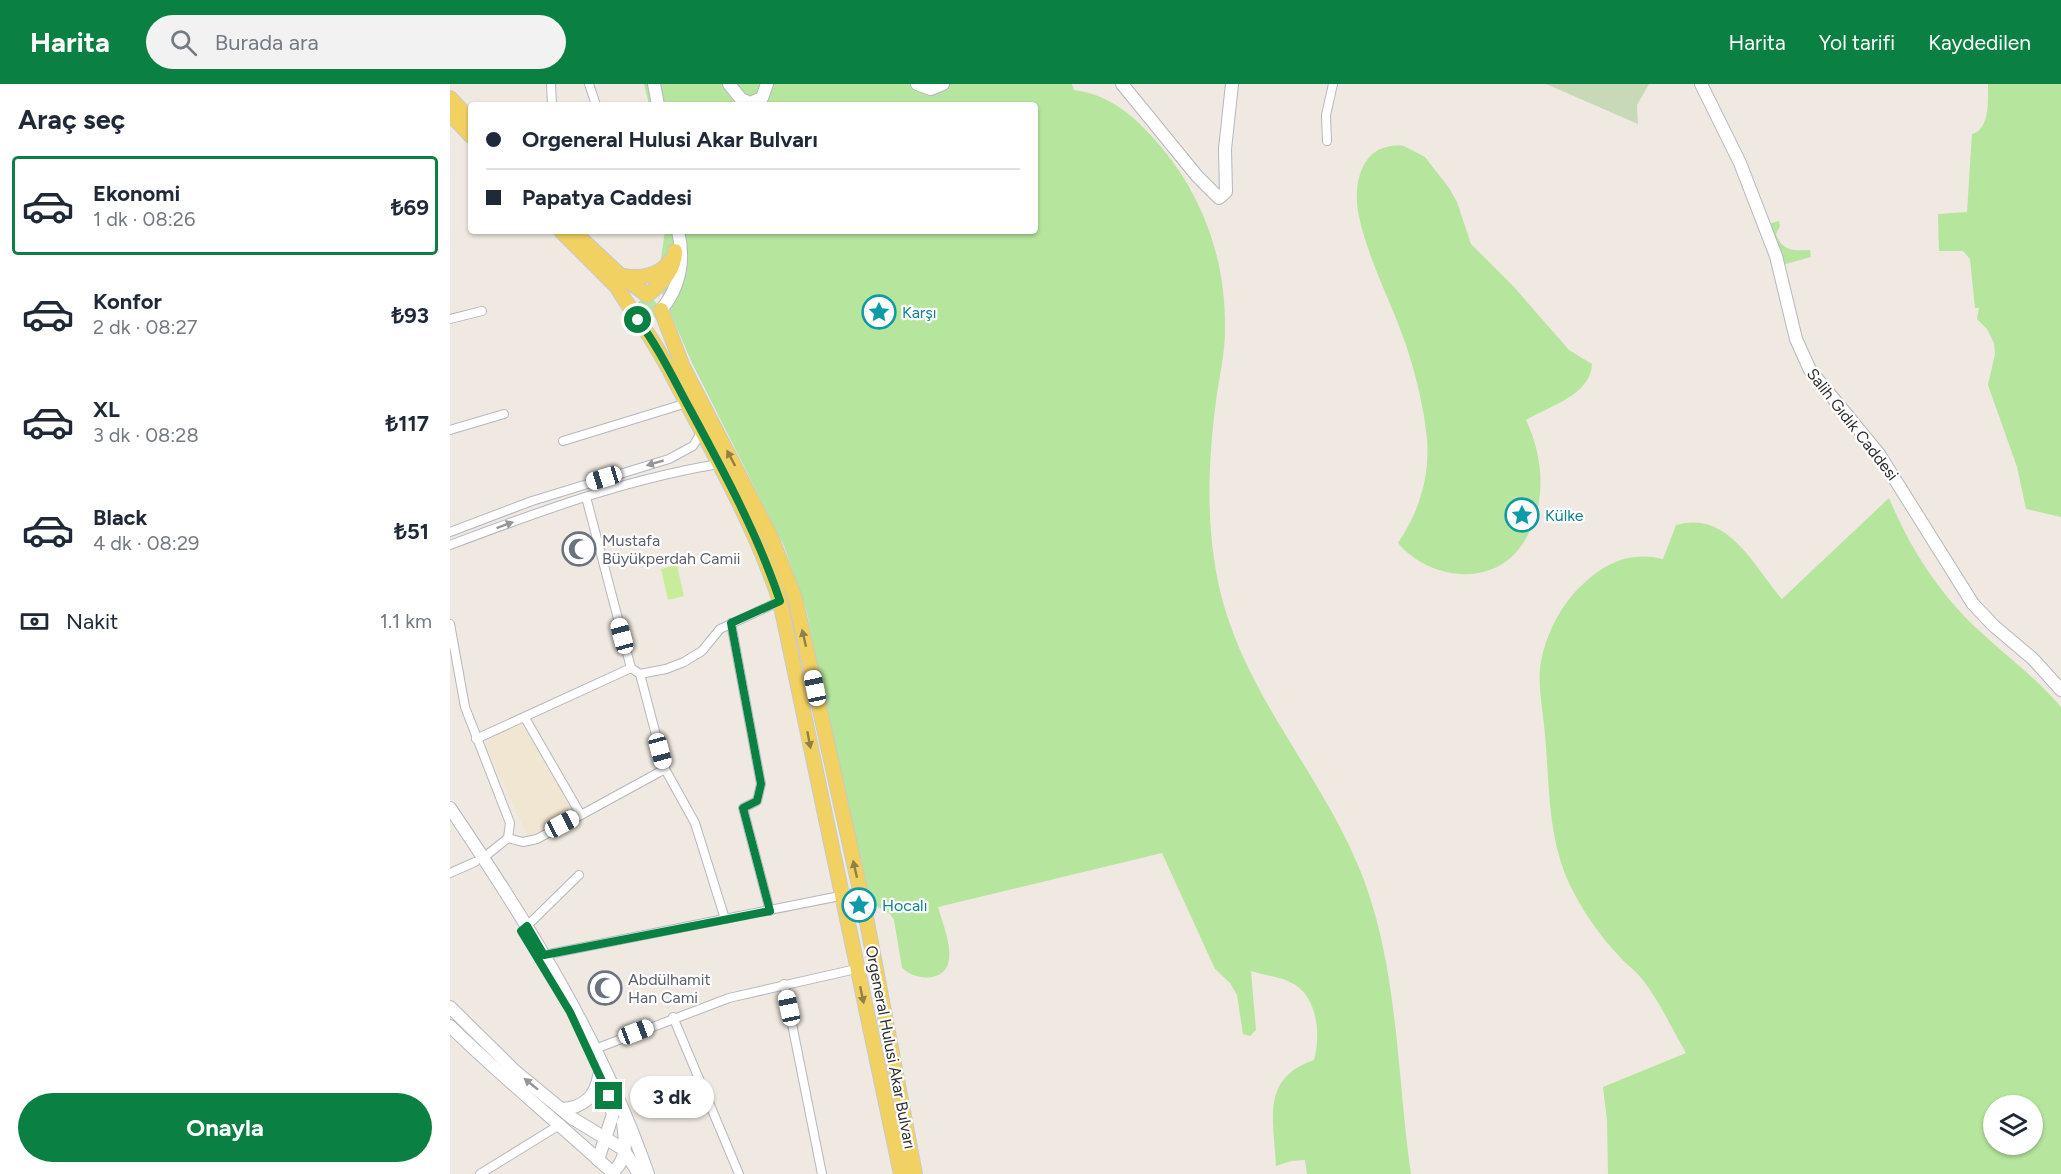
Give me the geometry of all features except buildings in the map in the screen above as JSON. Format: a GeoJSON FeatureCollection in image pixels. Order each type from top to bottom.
{"type":"FeatureCollection","features":[{"type":"Feature","properties":{"kind":"main road"},"geometry":{"type":"LineString","coordinates":[[450,98],[468,117]]}},
{"type":"Feature","properties":{"kind":"main road"},"geometry":{"type":"LineString","coordinates":[[450,114],[468,133]]}},
{"type":"Feature","properties":{"kind":"main road","name":"Orgeneral Hulusi Akar Bulvarı"},"geometry":{"type":"LineString","coordinates":[[564,234],[616,286],[635,316],[687,403],[767,561],[780,601],[840,896],[901,1174]]}},
{"type":"Feature","properties":{"kind":"main road"},"geometry":{"type":"LineString","coordinates":[[576,234],[620,275],[647,295],[656,299],[661,310],[654,321],[646,323],[635,316],[635,301],[647,295],[669,273],[675,261],[675,251]]}},
{"type":"Feature","properties":{"kind":"main road"},"geometry":{"type":"LineString","coordinates":[[620,275],[637,277],[653,274],[667,266],[675,251]]}},
{"type":"Feature","properties":{"kind":"main road","name":"Orgeneral Hulusi Akar Bulvarı"},"geometry":{"type":"LineString","coordinates":[[661,310],[683,367],[748,488],[790,584],[860,892],[915,1174]]}},
{"type":"Feature","properties":{"kind":"street"},"geometry":{"type":"LineString","coordinates":[[551,84],[552,102]]}},
{"type":"Feature","properties":{"kind":"street"},"geometry":{"type":"LineString","coordinates":[[589,84],[595,102]]}},
{"type":"Feature","properties":{"kind":"street"},"geometry":{"type":"LineString","coordinates":[[654,84],[657,102]]}},
{"type":"Feature","properties":{"kind":"street"},"geometry":{"type":"LineString","coordinates":[[729,84],[741,99],[748,102]]}},
{"type":"Feature","properties":{"kind":"street"},"geometry":{"type":"LineString","coordinates":[[754,102],[765,95],[767,84]]}},
{"type":"Feature","properties":{"kind":"street"},"geometry":{"type":"LineString","coordinates":[[917,84],[931,89],[942,84]]}},
{"type":"Feature","properties":{"kind":"street"},"geometry":{"type":"LineString","coordinates":[[1122,84],[1197,176],[1219,198],[1226,192],[1225,149],[1232,84]]}},
{"type":"Feature","properties":{"kind":"street"},"geometry":{"type":"LineString","coordinates":[[1327,141],[1326,115],[1333,84]]}},
{"type":"Feature","properties":{"kind":"street","name":"Salih Gıdık Caddesi"},"geometry":{"type":"LineString","coordinates":[[1701,84],[1740,163],[1776,256],[1796,339],[1810,370],[1880,454],[1972,604],[1994,627],[2033,659],[2061,690]]}},
{"type":"Feature","properties":{"kind":"street"},"geometry":{"type":"LineString","coordinates":[[675,234],[675,251]]}},
{"type":"Feature","properties":{"kind":"street"},"geometry":{"type":"LineString","coordinates":[[661,310],[672,297],[682,260],[676,234]]}},
{"type":"Feature","properties":{"kind":"street"},"geometry":{"type":"LineString","coordinates":[[450,319],[482,311]]}},
{"type":"Feature","properties":{"kind":"street"},"geometry":{"type":"LineString","coordinates":[[563,441],[687,403]]}},
{"type":"Feature","properties":{"kind":"street"},"geometry":{"type":"LineString","coordinates":[[450,429],[504,414]]}},
{"type":"Feature","properties":{"kind":"street"},"geometry":{"type":"LineString","coordinates":[[450,532],[553,494],[669,459],[693,446],[702,431]]}},
{"type":"Feature","properties":{"kind":"street"},"geometry":{"type":"LineString","coordinates":[[450,545],[586,497],[673,471],[719,464]]}},
{"type":"Feature","properties":{"kind":"street"},"geometry":{"type":"LineString","coordinates":[[586,497],[631,669],[640,674],[666,669],[684,662],[702,651],[720,629],[780,601]]}},
{"type":"Feature","properties":{"kind":"street"},"geometry":{"type":"LineString","coordinates":[[731,623],[761,784],[757,801],[743,808],[770,911]]}},
{"type":"Feature","properties":{"kind":"street"},"geometry":{"type":"LineString","coordinates":[[450,624],[460,692],[476,739],[508,815],[508,838]]}},
{"type":"Feature","properties":{"kind":"street"},"geometry":{"type":"LineString","coordinates":[[476,739],[631,669]]}},
{"type":"Feature","properties":{"kind":"street"},"geometry":{"type":"LineString","coordinates":[[640,674],[665,769],[695,823],[726,919]]}},
{"type":"Feature","properties":{"kind":"street"},"geometry":{"type":"LineString","coordinates":[[525,718],[581,814]]}},
{"type":"Feature","properties":{"kind":"street"},"geometry":{"type":"LineString","coordinates":[[508,838],[523,842],[534,840],[665,769]]}},
{"type":"Feature","properties":{"kind":"street"},"geometry":{"type":"LineString","coordinates":[[450,808],[479,860]]}},
{"type":"Feature","properties":{"kind":"street"},"geometry":{"type":"LineString","coordinates":[[450,822],[479,860],[572,1000],[648,1174]]}},
{"type":"Feature","properties":{"kind":"street"},"geometry":{"type":"LineString","coordinates":[[450,873],[479,860],[508,838]]}},
{"type":"Feature","properties":{"kind":"street"},"geometry":{"type":"LineString","coordinates":[[524,928],[563,887],[579,875]]}},
{"type":"Feature","properties":{"kind":"street"},"geometry":{"type":"LineString","coordinates":[[544,955],[860,892]]}},
{"type":"Feature","properties":{"kind":"street"},"geometry":{"type":"LineString","coordinates":[[524,928],[570,1012],[609,1096],[613,1114],[598,1160]]}},
{"type":"Feature","properties":{"kind":"street"},"geometry":{"type":"LineString","coordinates":[[595,1049],[673,1017],[729,998],[856,969]]}},
{"type":"Feature","properties":{"kind":"street"},"geometry":{"type":"LineString","coordinates":[[784,984],[822,1174]]}},
{"type":"Feature","properties":{"kind":"street"},"geometry":{"type":"LineString","coordinates":[[450,1007],[516,1072],[562,1109],[622,1149],[639,1174]]}},
{"type":"Feature","properties":{"kind":"street"},"geometry":{"type":"LineString","coordinates":[[673,1017],[739,1174]]}},
{"type":"Feature","properties":{"kind":"street"},"geometry":{"type":"LineString","coordinates":[[451,1027],[507,1081],[561,1125],[614,1173],[626,1155],[622,1110]]}},
{"type":"Feature","properties":{"kind":"street"},"geometry":{"type":"LineString","coordinates":[[562,1109],[580,1106],[590,1098],[597,1088],[600,1076]]}},
{"type":"Feature","properties":{"kind":"street"},"geometry":{"type":"LineString","coordinates":[[480,1174],[561,1125]]}},
{"type":"Feature","properties":{"kind":"shaded area"},"geometry":{"type":"Polygon","coordinates":[[[521,723],[575,814],[528,837],[486,746],[489,738],[521,723]]]}},
{"type":"Feature","properties":{"kind":"green space"},"geometry":{"type":"Polygon","coordinates":[[[644,84],[1072,84],[1074,90],[1100,97],[1134,118],[1153,137],[1177,168],[1190,189],[1210,233],[1222,280],[1224,348],[1213,427],[1210,479],[1211,532],[1219,584],[1237,643],[1252,675],[1342,830],[1371,900],[1389,977],[1411,1174],[1307,1174],[1305,1160],[1291,1161],[1276,1166],[1274,1103],[1285,1078],[1297,1068],[1314,1060],[1317,1029],[1312,1007],[1301,989],[1292,983],[1251,971],[1256,1030],[1250,1036],[1243,1034],[1237,995],[1230,983],[1215,969],[1162,853],[938,907],[947,936],[949,957],[942,973],[932,977],[916,976],[902,968],[894,920],[890,914],[865,899],[806,609],[784,546],[692,363],[652,270],[660,265],[665,234],[1038,234],[1038,102],[648,102],[644,84]]]}},
{"type":"Feature","properties":{"kind":"green space"},"geometry":{"type":"Polygon","coordinates":[[[1546,84],[1649,84],[1637,105],[1638,124],[1546,84]]]}},
{"type":"Feature","properties":{"kind":"green space"},"geometry":{"type":"Polygon","coordinates":[[[1988,84],[2061,84],[2061,517],[2026,509],[2017,467],[1988,385],[1995,354],[1994,343],[1987,329],[1977,319],[1979,308],[1975,308],[1970,259],[1963,251],[1939,251],[1938,214],[1967,212],[1972,134],[1982,127],[1985,120],[1988,84]]]}},
{"type":"Feature","properties":{"kind":"green space"},"geometry":{"type":"Polygon","coordinates":[[[1389,146],[1404,146],[1425,157],[1449,188],[1457,202],[1471,244],[1514,287],[1569,350],[1592,364],[1590,375],[1577,392],[1526,420],[1537,450],[1541,480],[1537,511],[1525,540],[1513,556],[1481,573],[1445,572],[1411,556],[1398,543],[1412,519],[1422,494],[1427,467],[1426,427],[1406,345],[1364,237],[1357,194],[1358,181],[1368,159],[1377,151],[1389,146]]]}},
{"type":"Feature","properties":{"kind":"green space"},"geometry":{"type":"Polygon","coordinates":[[[1779,221],[1780,226],[1776,234],[1782,244],[1789,249],[1810,250],[1811,257],[1782,265],[1768,224],[1779,221]]]}},
{"type":"Feature","properties":{"kind":"green space"},"geometry":{"type":"Polygon","coordinates":[[[647,298],[655,301],[658,309],[655,317],[647,320],[639,317],[636,309],[639,301],[647,298]]]}},
{"type":"Feature","properties":{"kind":"green space"},"geometry":{"type":"Polygon","coordinates":[[[1889,498],[1905,533],[1935,582],[1947,597],[1973,625],[2061,707],[2061,1174],[1608,1174],[1607,1121],[1603,1087],[1686,1053],[1648,987],[1594,926],[1565,874],[1554,835],[1549,795],[1540,688],[1543,652],[1558,616],[1569,599],[1584,583],[1614,562],[1637,557],[1663,559],[1676,525],[1695,523],[1711,526],[1725,533],[1750,557],[1782,599],[1889,498]]]}},
{"type":"Feature","properties":{"kind":"green space"},"geometry":{"type":"Polygon","coordinates":[[[677,565],[684,596],[668,600],[661,569],[677,565]]]}},
{"type":"Feature","properties":{"kind":"place","name":"Karşı"},"geometry":{"type":"Point","coordinates":[879,312]}},
{"type":"Feature","properties":{"kind":"place","name":"Külke"},"geometry":{"type":"Point","coordinates":[1522,515]}},
{"type":"Feature","properties":{"kind":"place","name":"Mustafa Büyükperdah Camii"},"geometry":{"type":"Point","coordinates":[579,549]}},
{"type":"Feature","properties":{"kind":"place","name":"Hocalı"},"geometry":{"type":"Point","coordinates":[859,905]}},
{"type":"Feature","properties":{"kind":"place","name":"Abdülhamit Han Cami"},"geometry":{"type":"Point","coordinates":[605,988]}},
{"type":"Feature","properties":{"kind":"route"},"geometry":{"type":"LineString","coordinates":[[609,1096],[570,1012],[521,931],[527,926],[544,955],[770,911],[743,808],[757,801],[761,794],[761,784],[731,623],[780,601],[767,561],[719,464],[665,364],[638,320]]}}]}
